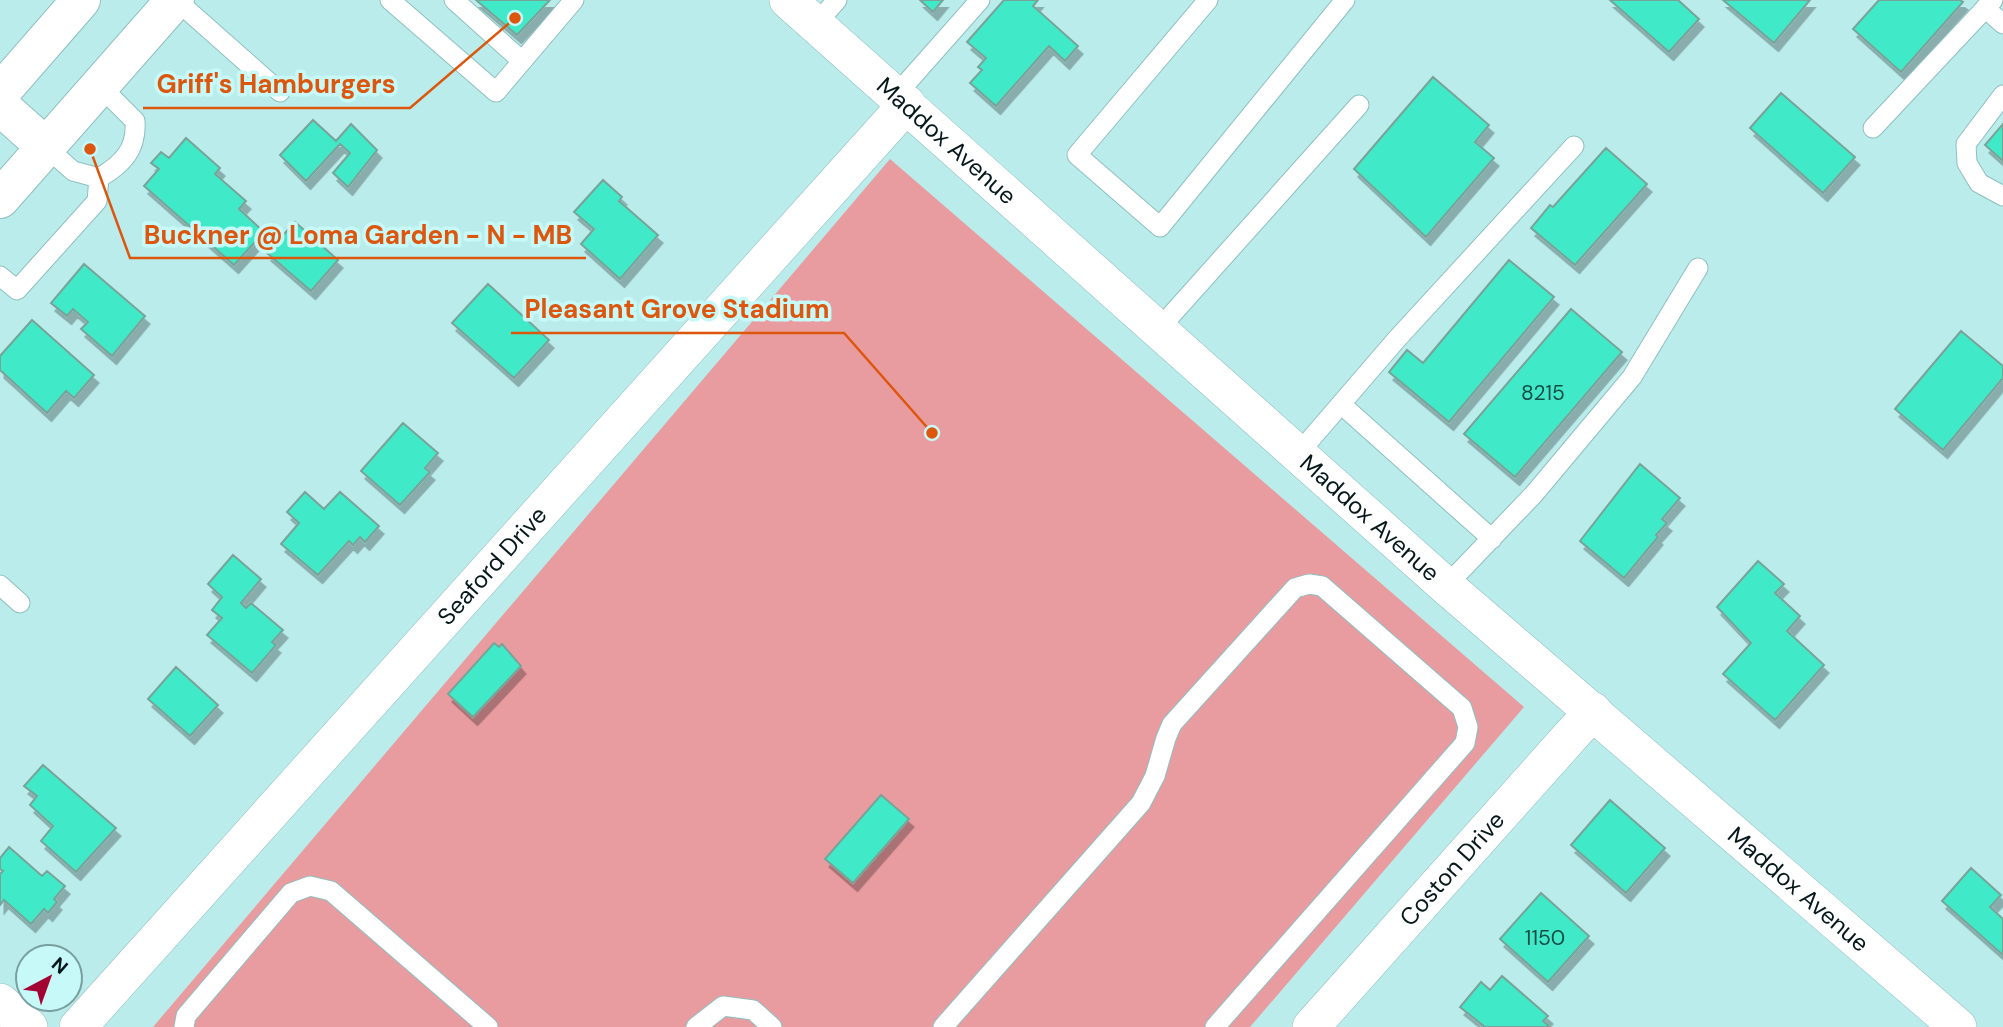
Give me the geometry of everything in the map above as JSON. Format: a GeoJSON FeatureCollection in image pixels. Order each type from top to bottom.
{"type":"FeatureCollection","features":[{"type":"Feature","properties":{"kind":"main road"},"geometry":{"type":"LineString","coordinates":[[0,199],[175,0]]}},
{"type":"Feature","properties":{"kind":"main road"},"geometry":{"type":"LineString","coordinates":[[0,93],[76,2]]}},
{"type":"Feature","properties":{"kind":"main road"},"geometry":{"type":"LineString","coordinates":[[0,106],[46,147]]}},
{"type":"Feature","properties":{"kind":"street","name":"Maddox Avenue"},"geometry":{"type":"LineString","coordinates":[[788,0],[826,12],[902,99],[1297,455],[1958,1027]]}},
{"type":"Feature","properties":{"kind":"street","name":"Seaford Drive"},"geometry":{"type":"LineString","coordinates":[[78,1027],[902,99]]}},
{"type":"Feature","properties":{"kind":"street","name":"Coston Drive"},"geometry":{"type":"LineString","coordinates":[[1311,1027],[1592,711]]}},
{"type":"Feature","properties":{"kind":"street"},"geometry":{"type":"LineString","coordinates":[[0,1002],[29,1027]]}},
{"type":"Feature","properties":{"kind":"lane"},"geometry":{"type":"LineString","coordinates":[[175,0],[280,92]]}},
{"type":"Feature","properties":{"kind":"lane"},"geometry":{"type":"LineString","coordinates":[[390,0],[496,92],[573,0]]}},
{"type":"Feature","properties":{"kind":"lane"},"geometry":{"type":"LineString","coordinates":[[454,0],[523,61]]}},
{"type":"Feature","properties":{"kind":"lane"},"geometry":{"type":"LineString","coordinates":[[902,99],[980,0]]}},
{"type":"Feature","properties":{"kind":"lane"},"geometry":{"type":"LineString","coordinates":[[1208,0],[1077,155],[1160,227],[1346,0]]}},
{"type":"Feature","properties":{"kind":"lane"},"geometry":{"type":"LineString","coordinates":[[1873,128],[1989,4],[2003,24]]}},
{"type":"Feature","properties":{"kind":"lane"},"geometry":{"type":"LineString","coordinates":[[46,147],[73,171],[99,177],[114,169],[126,157],[136,137],[135,121],[100,86]]}},
{"type":"Feature","properties":{"kind":"lane"},"geometry":{"type":"LineString","coordinates":[[2003,95],[1966,144],[1967,163],[1979,183],[2003,196]]}},
{"type":"Feature","properties":{"kind":"lane"},"geometry":{"type":"LineString","coordinates":[[1158,330],[1359,105]]}},
{"type":"Feature","properties":{"kind":"lane"},"geometry":{"type":"LineString","coordinates":[[1297,455],[1396,340],[1574,146]]}},
{"type":"Feature","properties":{"kind":"lane"},"geometry":{"type":"LineString","coordinates":[[0,276],[17,290],[97,201],[99,177]]}},
{"type":"Feature","properties":{"kind":"lane"},"geometry":{"type":"LineString","coordinates":[[1446,586],[1534,494],[1632,377],[1698,268]]}},
{"type":"Feature","properties":{"kind":"lane"},"geometry":{"type":"LineString","coordinates":[[1342,405],[1492,539]]}},
{"type":"Feature","properties":{"kind":"lane"},"geometry":{"type":"LineString","coordinates":[[943,1027],[1141,803],[1156,776],[1172,724],[1295,588],[1309,584],[1322,586],[1462,708],[1468,727],[1465,743],[1215,1027]]}},
{"type":"Feature","properties":{"kind":"lane"},"geometry":{"type":"LineString","coordinates":[[0,585],[20,603]]}},
{"type":"Feature","properties":{"kind":"lane"},"geometry":{"type":"LineString","coordinates":[[184,1027],[186,1016],[291,893],[310,886],[331,891],[488,1027]]}},
{"type":"Feature","properties":{"kind":"lane"},"geometry":{"type":"LineString","coordinates":[[696,1027],[723,1006],[753,1010],[772,1027]]}},
{"type":"Feature","properties":{"kind":"shaded area"},"geometry":{"type":"Polygon","coordinates":[[[890,159],[1524,707],[1250,1027],[153,1027],[890,159]]]}},
{"type":"Feature","properties":{"kind":"building"},"geometry":{"type":"Polygon","coordinates":[[[476,0],[550,0],[517,35],[476,0]]]}},
{"type":"Feature","properties":{"kind":"building"},"geometry":{"type":"Polygon","coordinates":[[[920,0],[943,0],[933,12],[920,0]]]}},
{"type":"Feature","properties":{"kind":"building"},"geometry":{"type":"Polygon","coordinates":[[[1004,0],[1038,0],[1033,6],[1078,46],[1065,61],[1049,46],[996,106],[970,83],[982,70],[978,67],[986,58],[967,42],[1004,0]]]}},
{"type":"Feature","properties":{"kind":"building"},"geometry":{"type":"Polygon","coordinates":[[[1610,0],[1678,0],[1699,19],[1669,52],[1610,0]]]}},
{"type":"Feature","properties":{"kind":"building"},"geometry":{"type":"Polygon","coordinates":[[[1723,0],[1810,0],[1774,43],[1723,0]]]}},
{"type":"Feature","properties":{"kind":"building"},"geometry":{"type":"Polygon","coordinates":[[[1879,0],[1963,2],[1901,72],[1853,29],[1879,0]]]}},
{"type":"Feature","properties":{"kind":"building"},"geometry":{"type":"Polygon","coordinates":[[[1433,77],[1489,125],[1475,142],[1494,158],[1426,237],[1354,169],[1433,77]]]}},
{"type":"Feature","properties":{"kind":"building"},"geometry":{"type":"Polygon","coordinates":[[[1781,93],[1855,157],[1823,193],[1750,128],[1781,93]]]}},
{"type":"Feature","properties":{"kind":"building"},"geometry":{"type":"Polygon","coordinates":[[[313,120],[336,141],[351,124],[377,150],[348,187],[333,173],[350,153],[340,144],[306,181],[280,155],[313,120]]]}},
{"type":"Feature","properties":{"kind":"building"},"geometry":{"type":"Polygon","coordinates":[[[2003,124],[2003,161],[1985,145],[2003,124]]]}},
{"type":"Feature","properties":{"kind":"building"},"geometry":{"type":"Polygon","coordinates":[[[186,138],[220,168],[215,174],[246,201],[239,209],[264,232],[234,265],[144,186],[159,169],[151,163],[161,152],[169,158],[186,138]]]}},
{"type":"Feature","properties":{"kind":"building"},"geometry":{"type":"Polygon","coordinates":[[[1606,148],[1647,184],[1575,265],[1531,228],[1606,148]]]}},
{"type":"Feature","properties":{"kind":"building"},"geometry":{"type":"Polygon","coordinates":[[[603,180],[622,197],[619,201],[658,235],[620,279],[581,244],[594,229],[574,212],[603,180]]]}},
{"type":"Feature","properties":{"kind":"building"},"geometry":{"type":"Polygon","coordinates":[[[295,222],[338,260],[311,291],[267,253],[295,222]]]}},
{"type":"Feature","properties":{"kind":"building"},"geometry":{"type":"Polygon","coordinates":[[[1509,260],[1554,297],[1449,422],[1389,372],[1407,350],[1423,363],[1509,260]]]}},
{"type":"Feature","properties":{"kind":"building"},"geometry":{"type":"Polygon","coordinates":[[[84,264],[145,316],[112,356],[81,329],[88,322],[73,309],[67,316],[51,303],[84,264]]]}},
{"type":"Feature","properties":{"kind":"building"},"geometry":{"type":"Polygon","coordinates":[[[488,284],[549,340],[514,378],[452,323],[488,284]]]}},
{"type":"Feature","properties":{"kind":"building"},"geometry":{"type":"Polygon","coordinates":[[[1571,309],[1622,352],[1515,477],[1464,434],[1571,309]]]}},
{"type":"Feature","properties":{"kind":"building"},"geometry":{"type":"Polygon","coordinates":[[[32,320],[94,375],[74,398],[66,391],[47,413],[0,370],[0,356],[32,320]]]}},
{"type":"Feature","properties":{"kind":"building"},"geometry":{"type":"Polygon","coordinates":[[[1961,331],[2003,366],[2003,378],[1943,450],[1895,409],[1961,331]]]}},
{"type":"Feature","properties":{"kind":"building"},"geometry":{"type":"Polygon","coordinates":[[[403,423],[438,453],[425,468],[430,472],[400,505],[361,471],[403,423]]]}},
{"type":"Feature","properties":{"kind":"building"},"geometry":{"type":"Polygon","coordinates":[[[1640,464],[1680,498],[1662,519],[1667,523],[1656,535],[1658,537],[1624,578],[1580,541],[1640,464]]]}},
{"type":"Feature","properties":{"kind":"building"},"geometry":{"type":"Polygon","coordinates":[[[305,492],[324,509],[340,492],[379,526],[365,542],[360,537],[353,545],[349,541],[318,575],[281,544],[299,523],[287,512],[305,492]]]}},
{"type":"Feature","properties":{"kind":"building"},"geometry":{"type":"Polygon","coordinates":[[[233,555],[261,579],[241,603],[246,608],[251,603],[283,630],[272,642],[276,645],[252,673],[207,635],[222,618],[212,610],[222,597],[208,584],[233,555]]]}},
{"type":"Feature","properties":{"kind":"building"},"geometry":{"type":"Polygon","coordinates":[[[1758,561],[1784,584],[1775,593],[1800,616],[1787,631],[1824,665],[1775,720],[1723,674],[1751,643],[1717,607],[1758,561]]]}},
{"type":"Feature","properties":{"kind":"building"},"geometry":{"type":"Polygon","coordinates":[[[494,643],[499,647],[502,644],[521,666],[473,717],[448,694],[494,643]]]}},
{"type":"Feature","properties":{"kind":"building"},"geometry":{"type":"Polygon","coordinates":[[[176,667],[218,705],[190,736],[148,699],[176,667]]]}},
{"type":"Feature","properties":{"kind":"building"},"geometry":{"type":"Polygon","coordinates":[[[43,765],[116,828],[76,872],[41,841],[53,826],[30,805],[37,796],[24,786],[43,765]]]}},
{"type":"Feature","properties":{"kind":"building"},"geometry":{"type":"Polygon","coordinates":[[[881,795],[909,819],[853,883],[825,859],[881,795]]]}},
{"type":"Feature","properties":{"kind":"building"},"geometry":{"type":"Polygon","coordinates":[[[1610,800],[1665,848],[1626,893],[1571,845],[1610,800]]]}},
{"type":"Feature","properties":{"kind":"building"},"geometry":{"type":"Polygon","coordinates":[[[9,847],[42,876],[47,871],[65,886],[54,899],[57,902],[48,913],[44,909],[31,924],[4,900],[0,905],[0,874],[3,871],[0,869],[0,858],[9,847]]]}},
{"type":"Feature","properties":{"kind":"building"},"geometry":{"type":"Polygon","coordinates":[[[1971,868],[2001,895],[1990,907],[2003,919],[2003,955],[1942,901],[1971,868]]]}},
{"type":"Feature","properties":{"kind":"building"},"geometry":{"type":"Polygon","coordinates":[[[1541,893],[1589,936],[1548,982],[1500,939],[1541,893]]]}},
{"type":"Feature","properties":{"kind":"building"},"geometry":{"type":"Polygon","coordinates":[[[1502,976],[1548,1016],[1543,1021],[1550,1027],[1485,1027],[1460,1007],[1481,982],[1490,990],[1502,976]]]}},
{"type":"Feature","properties":{"kind":"place","name":"Griff's Hamburgers"},"geometry":{"type":"Point","coordinates":[515,18]}},
{"type":"Feature","properties":{"kind":"place","name":"Buckner @ Loma Garden - N - MB"},"geometry":{"type":"Point","coordinates":[90,149]}},
{"type":"Feature","properties":{"kind":"place","name":"Pleasant Grove Stadium"},"geometry":{"type":"Point","coordinates":[932,433]}}]}
